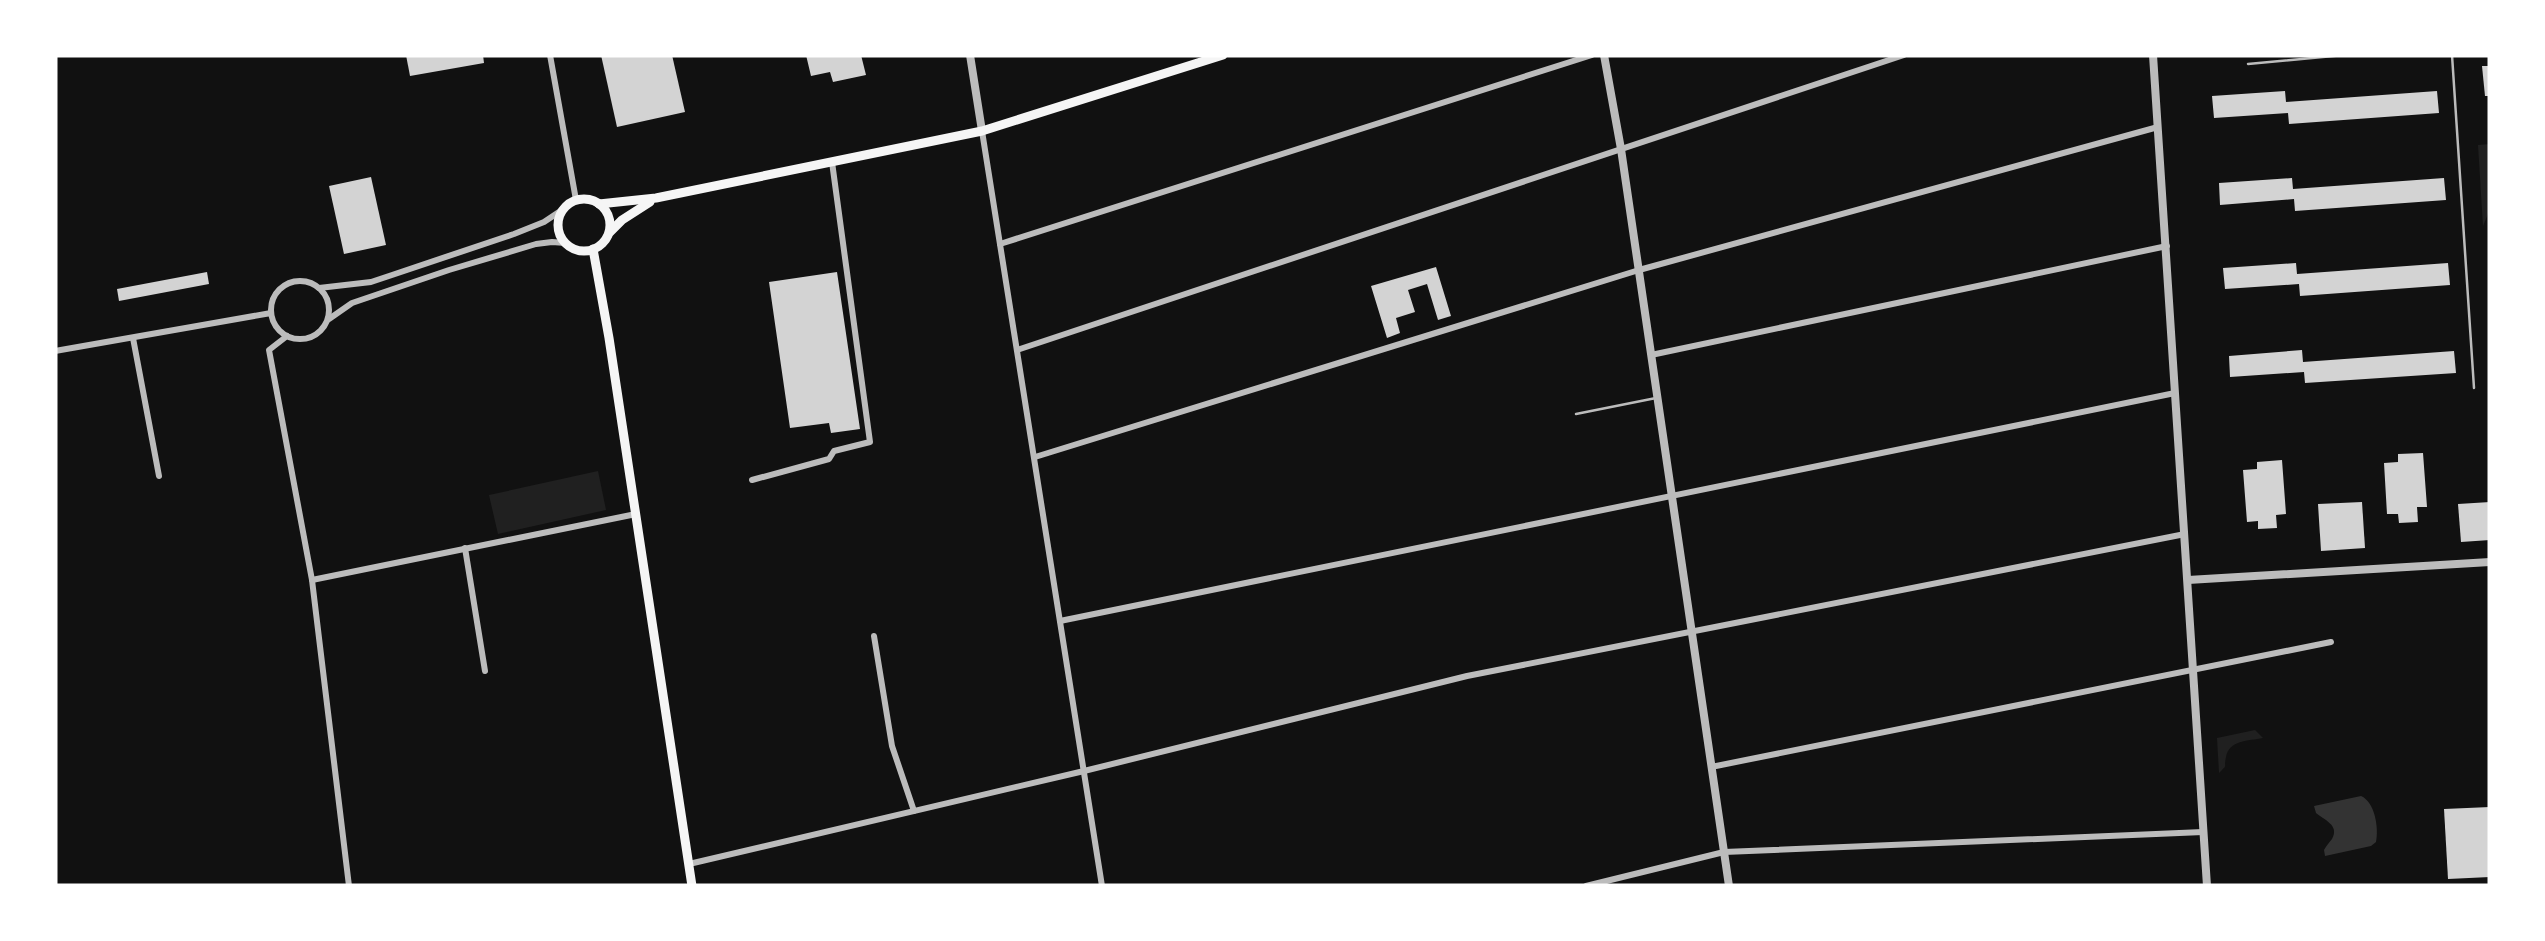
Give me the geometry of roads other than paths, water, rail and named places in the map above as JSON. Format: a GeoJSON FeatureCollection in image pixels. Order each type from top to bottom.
{"type":"FeatureCollection","features":[{"type":"Feature","properties":{"kind":"main road"},"geometry":{"type":"LineString","coordinates":[[656,198],[622,220],[593,249],[579,250],[562,238],[558,224],[562,210],[576,200],[599,204],[656,198],[982,132],[1224,55]]}},
{"type":"Feature","properties":{"kind":"main road"},"geometry":{"type":"LineString","coordinates":[[599,204],[609,217],[608,233]]}},
{"type":"Feature","properties":{"kind":"main road"},"geometry":{"type":"LineString","coordinates":[[593,249],[692,886]]}},
{"type":"Feature","properties":{"kind":"street"},"geometry":{"type":"LineString","coordinates":[[550,55],[576,200]]}},
{"type":"Feature","properties":{"kind":"street"},"geometry":{"type":"LineString","coordinates":[[970,55],[1102,886]]}},
{"type":"Feature","properties":{"kind":"street"},"geometry":{"type":"LineString","coordinates":[[1000,244],[1592,55]]}},
{"type":"Feature","properties":{"kind":"street"},"geometry":{"type":"LineString","coordinates":[[1604,55],[1729,886]]}},
{"type":"Feature","properties":{"kind":"street"},"geometry":{"type":"LineString","coordinates":[[1017,350],[1904,55]]}},
{"type":"Feature","properties":{"kind":"street"},"geometry":{"type":"LineString","coordinates":[[2156,56],[2207,886]]}},
{"type":"Feature","properties":{"kind":"street"},"geometry":{"type":"LineString","coordinates":[[1035,457],[1639,270],[2158,128]]}},
{"type":"Feature","properties":{"kind":"street"},"geometry":{"type":"LineString","coordinates":[[752,480],[829,460],[834,451],[870,442],[832,162]]}},
{"type":"Feature","properties":{"kind":"street"},"geometry":{"type":"LineString","coordinates":[[562,210],[514,234],[371,282],[320,288],[300,281],[282,287],[272,303],[271,314],[276,327],[287,336],[312,337],[328,319],[352,303],[536,244],[566,244]]}},
{"type":"Feature","properties":{"kind":"street"},"geometry":{"type":"LineString","coordinates":[[1652,355],[2166,246]]}},
{"type":"Feature","properties":{"kind":"street"},"geometry":{"type":"LineString","coordinates":[[320,288],[328,302],[328,319]]}},
{"type":"Feature","properties":{"kind":"street"},"geometry":{"type":"LineString","coordinates":[[55,351],[271,314]]}},
{"type":"Feature","properties":{"kind":"street"},"geometry":{"type":"LineString","coordinates":[[287,336],[269,350],[312,580],[350,886]]}},
{"type":"Feature","properties":{"kind":"street"},"geometry":{"type":"LineString","coordinates":[[134,338],[159,476]]}},
{"type":"Feature","properties":{"kind":"street"},"geometry":{"type":"LineString","coordinates":[[1060,621],[2176,392]]}},
{"type":"Feature","properties":{"kind":"street"},"geometry":{"type":"LineString","coordinates":[[312,580],[636,514]]}},
{"type":"Feature","properties":{"kind":"street"},"geometry":{"type":"LineString","coordinates":[[689,864],[1084,772],[1467,676],[2185,534]]}},
{"type":"Feature","properties":{"kind":"street"},"geometry":{"type":"LineString","coordinates":[[465,548],[485,671]]}},
{"type":"Feature","properties":{"kind":"street"},"geometry":{"type":"LineString","coordinates":[[2188,580],[2490,562]]}},
{"type":"Feature","properties":{"kind":"street"},"geometry":{"type":"LineString","coordinates":[[874,636],[892,746],[914,811]]}},
{"type":"Feature","properties":{"kind":"street"},"geometry":{"type":"LineString","coordinates":[[1712,767],[2331,642]]}},
{"type":"Feature","properties":{"kind":"street"},"geometry":{"type":"LineString","coordinates":[[1586,886],[1724,852],[2203,832]]}},
{"type":"Feature","properties":{"kind":"lane"},"geometry":{"type":"LineString","coordinates":[[2248,64],[2344,55]]}},
{"type":"Feature","properties":{"kind":"lane"},"geometry":{"type":"LineString","coordinates":[[2452,55],[2474,388]]}},
{"type":"Feature","properties":{"kind":"lane"},"geometry":{"type":"LineString","coordinates":[[1576,414],[1658,398]]}}]}
